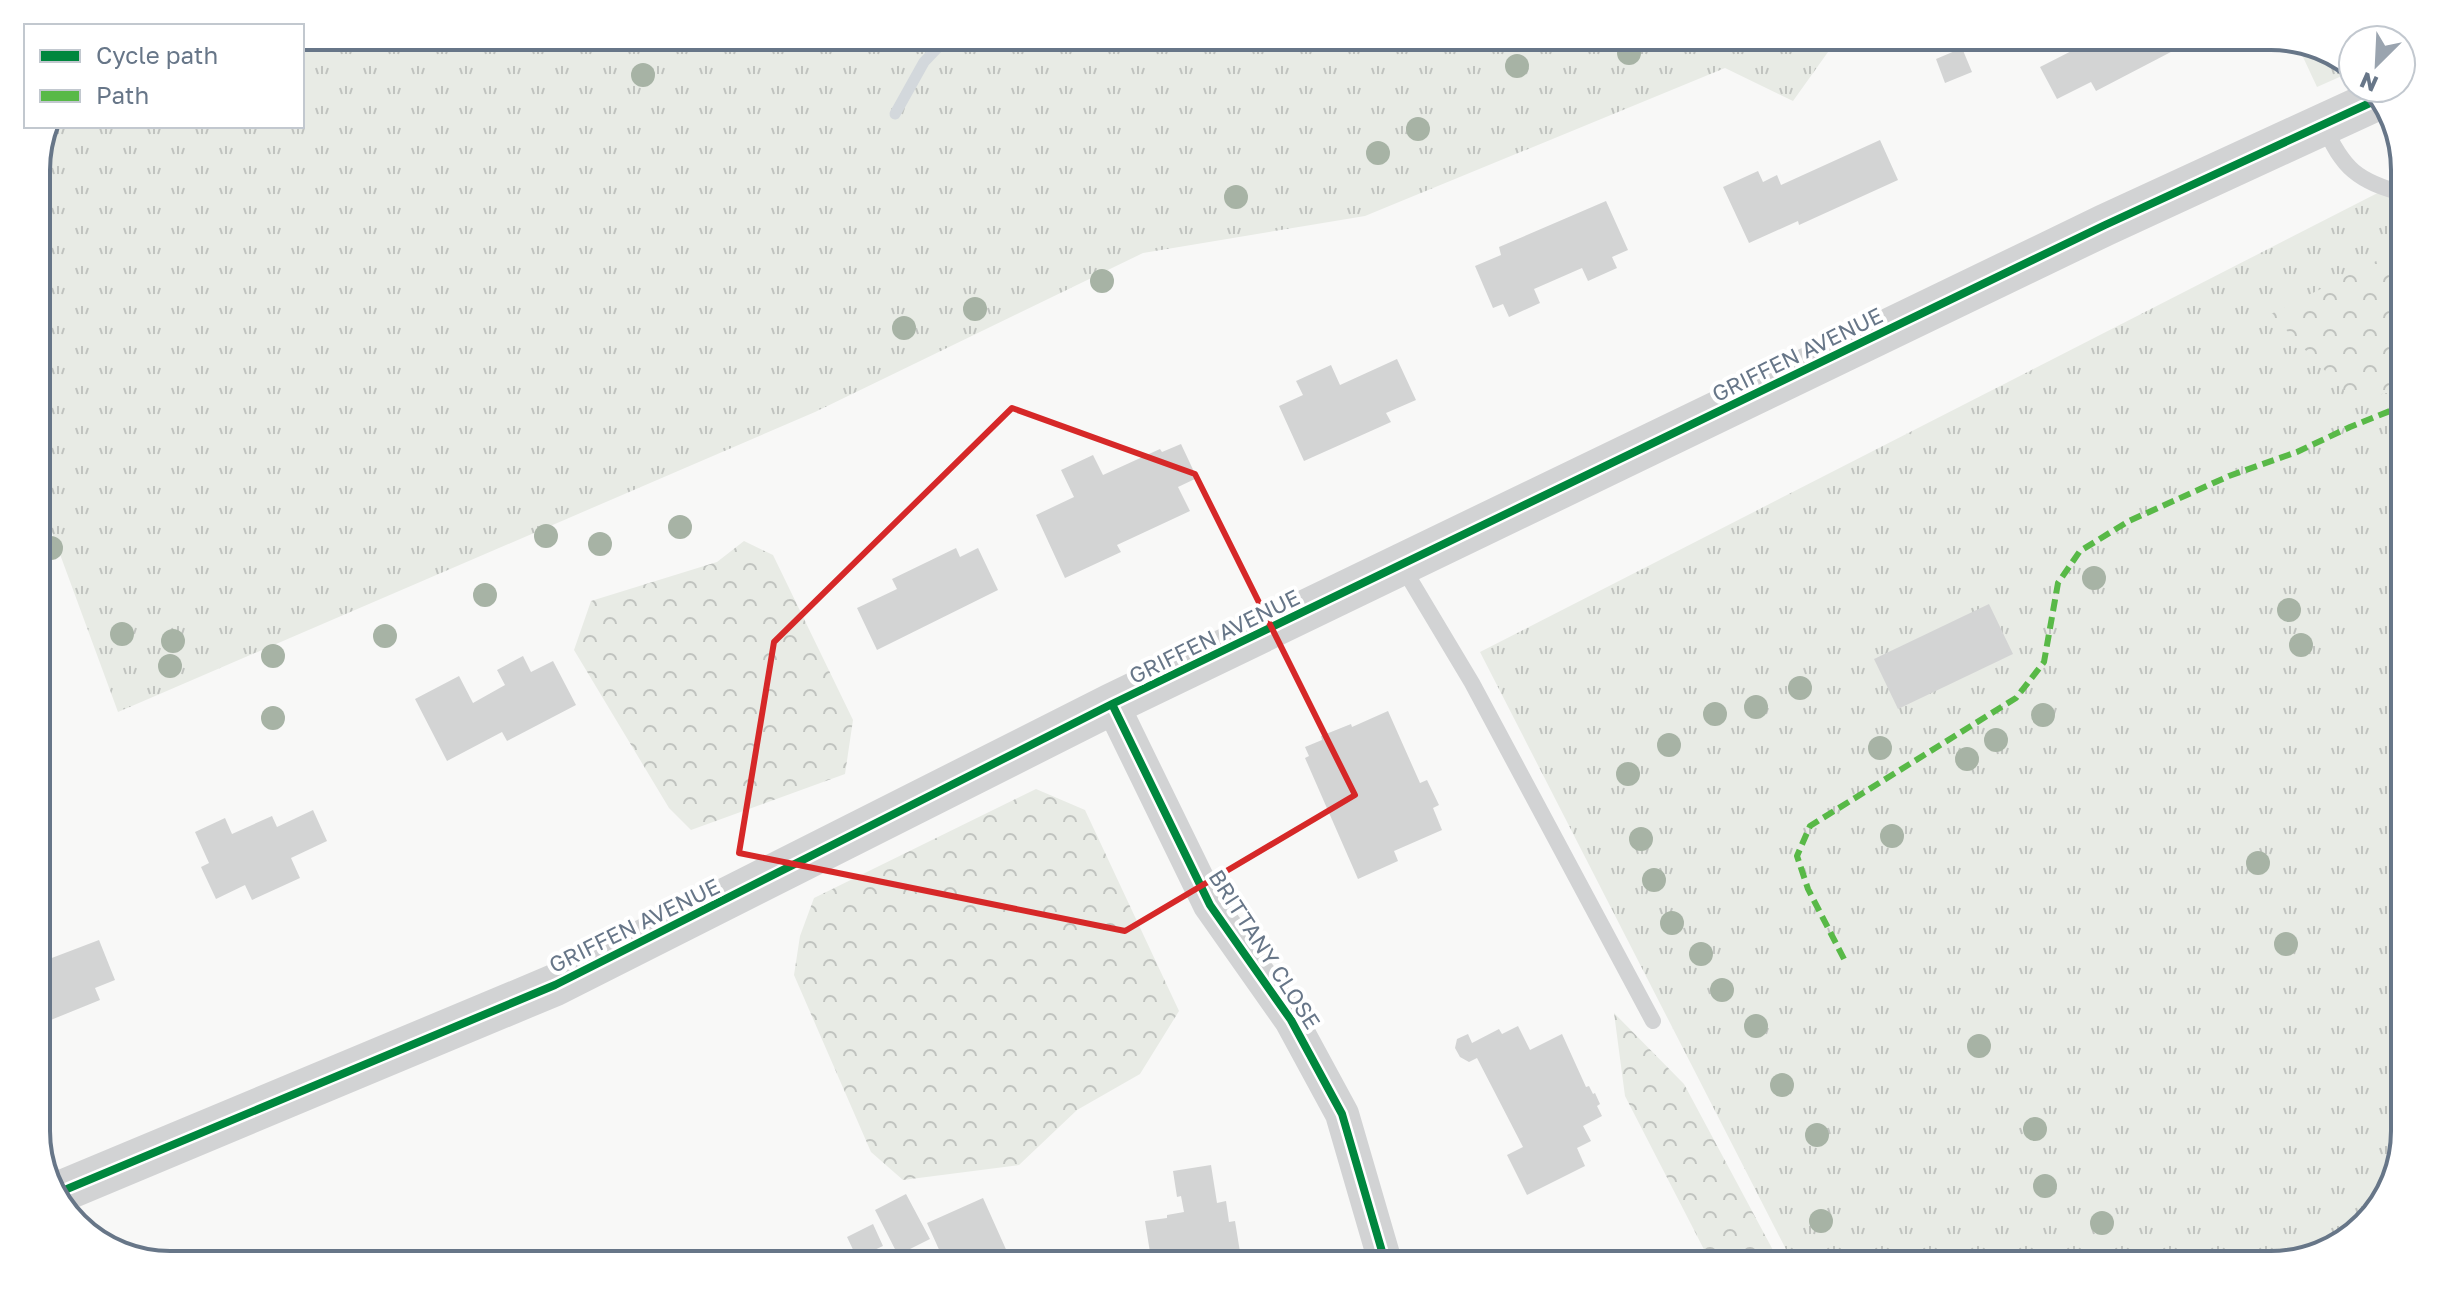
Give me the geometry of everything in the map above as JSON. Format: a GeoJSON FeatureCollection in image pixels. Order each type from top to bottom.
{"type":"FeatureCollection","features":[{"type":"Feature","properties":{"kind":"street","name":"GRIFFEN AVENUE"},"geometry":{"type":"LineString","coordinates":[[65,1190],[555,985],[1112,704],[2105,225],[2367,104]]}},
{"type":"Feature","properties":{"kind":"street","name":"BRITTANY CLOSE"},"geometry":{"type":"LineString","coordinates":[[1112,704],[1210,905],[1291,1020],[1342,1114],[1382,1251]]}},
{"type":"Feature","properties":{"kind":"lane"},"geometry":{"type":"LineString","coordinates":[[2323,124],[2337,156],[2364,180],[2391,189]]}},
{"type":"Feature","properties":{"kind":"lane"},"geometry":{"type":"LineString","coordinates":[[1401,565],[1472,683],[1653,1021]]}},
{"type":"Feature","properties":{"kind":"highlighted area"},"geometry":{"type":"Polygon","coordinates":[[[1012,408],[1195,474],[1355,795],[1125,931],[739,853],[774,642],[1012,408]]]}},
{"type":"Feature","properties":{"kind":"green space"},"geometry":{"type":"Polygon","coordinates":[[[304,50],[1829,50],[1793,101],[1725,68],[1365,216],[1143,253],[815,412],[118,712],[50,527],[50,162],[58,128],[304,128],[304,50]]]}},
{"type":"Feature","properties":{"kind":"green space"},"geometry":{"type":"Polygon","coordinates":[[[2302,54],[2337,69],[2337,78],[2317,87],[2302,54]]]}},
{"type":"Feature","properties":{"kind":"green space"},"geometry":{"type":"Polygon","coordinates":[[[2391,186],[2391,1131],[2387,1162],[2371,1198],[2331,1235],[2287,1250],[1787,1251],[1480,652],[2391,186]]]}},
{"type":"Feature","properties":{"kind":"green space"},"geometry":{"type":"Polygon","coordinates":[[[2391,254],[2391,392],[2352,399],[2271,314],[2391,254]]]}},
{"type":"Feature","properties":{"kind":"green space"},"geometry":{"type":"Polygon","coordinates":[[[744,541],[773,555],[853,720],[845,774],[691,830],[669,808],[574,650],[591,601],[717,562],[744,541]]]}},
{"type":"Feature","properties":{"kind":"green space"},"geometry":{"type":"Polygon","coordinates":[[[1036,789],[1085,810],[1179,1011],[1140,1074],[1077,1110],[1019,1165],[903,1180],[871,1152],[794,975],[800,936],[814,898],[1036,789]]]}},
{"type":"Feature","properties":{"kind":"green space"},"geometry":{"type":"Polygon","coordinates":[[[1614,1013],[1684,1084],[1773,1251],[1705,1251],[1625,1096],[1614,1013]]]}},
{"type":"Feature","properties":{"kind":"building"},"geometry":{"type":"Polygon","coordinates":[[[1963,50],[1972,72],[1945,83],[1936,59],[1963,50]]]}},
{"type":"Feature","properties":{"kind":"building"},"geometry":{"type":"Polygon","coordinates":[[[2073,50],[2175,50],[2096,91],[2091,82],[2057,99],[2040,67],[2073,50]]]}},
{"type":"Feature","properties":{"kind":"building"},"geometry":{"type":"Polygon","coordinates":[[[1880,140],[1898,180],[1799,225],[1798,221],[1749,243],[1723,187],[1758,171],[1763,182],[1777,175],[1781,185],[1880,140]]]}},
{"type":"Feature","properties":{"kind":"building"},"geometry":{"type":"Polygon","coordinates":[[[1606,201],[1628,250],[1612,257],[1617,268],[1588,281],[1582,268],[1534,289],[1540,303],[1509,317],[1503,304],[1493,308],[1475,266],[1501,255],[1499,247],[1606,201]]]}},
{"type":"Feature","properties":{"kind":"building"},"geometry":{"type":"Polygon","coordinates":[[[1397,359],[1416,400],[1386,413],[1391,422],[1304,461],[1279,406],[1303,395],[1296,381],[1331,365],[1340,385],[1397,359]]]}},
{"type":"Feature","properties":{"kind":"building"},"geometry":{"type":"Polygon","coordinates":[[[1181,444],[1197,478],[1178,487],[1190,511],[1117,545],[1121,552],[1065,578],[1036,515],[1074,497],[1061,470],[1093,455],[1103,475],[1160,449],[1162,452],[1181,444]]]}},
{"type":"Feature","properties":{"kind":"building"},"geometry":{"type":"Polygon","coordinates":[[[956,548],[960,557],[978,548],[998,590],[877,650],[857,608],[897,589],[892,579],[956,548]]]}},
{"type":"Feature","properties":{"kind":"building"},"geometry":{"type":"Polygon","coordinates":[[[1989,604],[2013,654],[1898,709],[1874,659],[1989,604]]]}},
{"type":"Feature","properties":{"kind":"building"},"geometry":{"type":"Polygon","coordinates":[[[523,656],[531,672],[553,661],[576,705],[507,741],[502,732],[447,761],[415,699],[459,676],[473,703],[505,685],[497,670],[523,656]]]}},
{"type":"Feature","properties":{"kind":"building"},"geometry":{"type":"Polygon","coordinates":[[[1388,711],[1420,783],[1427,780],[1439,805],[1433,808],[1442,830],[1394,851],[1398,861],[1358,879],[1305,758],[1309,756],[1305,747],[1322,740],[1321,736],[1351,724],[1352,727],[1388,711]]]}},
{"type":"Feature","properties":{"kind":"building"},"geometry":{"type":"Polygon","coordinates":[[[313,810],[327,841],[291,858],[300,878],[252,900],[245,885],[216,899],[201,867],[209,863],[195,832],[225,818],[232,834],[272,816],[277,827],[313,810]]]}},
{"type":"Feature","properties":{"kind":"building"},"geometry":{"type":"Polygon","coordinates":[[[99,940],[115,980],[95,988],[100,1000],[50,1020],[50,959],[99,940]]]}},
{"type":"Feature","properties":{"kind":"building"},"geometry":{"type":"Polygon","coordinates":[[[1518,1026],[1530,1050],[1562,1034],[1586,1087],[1589,1086],[1595,1093],[1602,1116],[1583,1126],[1591,1141],[1577,1148],[1585,1166],[1527,1195],[1507,1155],[1523,1147],[1477,1058],[1469,1062],[1460,1057],[1455,1048],[1457,1039],[1468,1034],[1472,1043],[1499,1029],[1502,1034],[1518,1026]]]}},
{"type":"Feature","properties":{"kind":"building"},"geometry":{"type":"Polygon","coordinates":[[[1211,1165],[1217,1203],[1226,1201],[1229,1222],[1235,1221],[1240,1251],[1150,1251],[1145,1221],[1184,1212],[1181,1196],[1177,1197],[1173,1171],[1211,1165]]]}},
{"type":"Feature","properties":{"kind":"building"},"geometry":{"type":"Polygon","coordinates":[[[906,1194],[930,1239],[906,1251],[896,1251],[875,1210],[906,1194]]]}},
{"type":"Feature","properties":{"kind":"building"},"geometry":{"type":"Polygon","coordinates":[[[983,1198],[1007,1251],[940,1251],[927,1223],[983,1198]]]}},
{"type":"Feature","properties":{"kind":"building"},"geometry":{"type":"Polygon","coordinates":[[[873,1224],[883,1246],[872,1251],[854,1251],[847,1237],[873,1224]]]}},
{"type":"Feature","properties":{"kind":"waterway"},"geometry":{"type":"LineString","coordinates":[[895,114],[924,62],[935,50]]}},
{"type":"Feature","properties":{"kind":"marked path"},"geometry":{"type":"LineString","coordinates":[[1844,959],[1808,889],[1797,856],[1810,826],[2016,698],[2044,662],[2058,583],[2080,551],[2129,521],[2229,476],[2297,452],[2391,411]]}},
{"type":"Feature","properties":{"kind":"cycle path"},"geometry":{"type":"LineString","coordinates":[[65,1190],[555,985],[1112,704],[2105,225],[2368,104]]}},
{"type":"Feature","properties":{"kind":"cycle path"},"geometry":{"type":"LineString","coordinates":[[1112,704],[1210,905],[1291,1020],[1342,1114],[1382,1251]]}}]}
